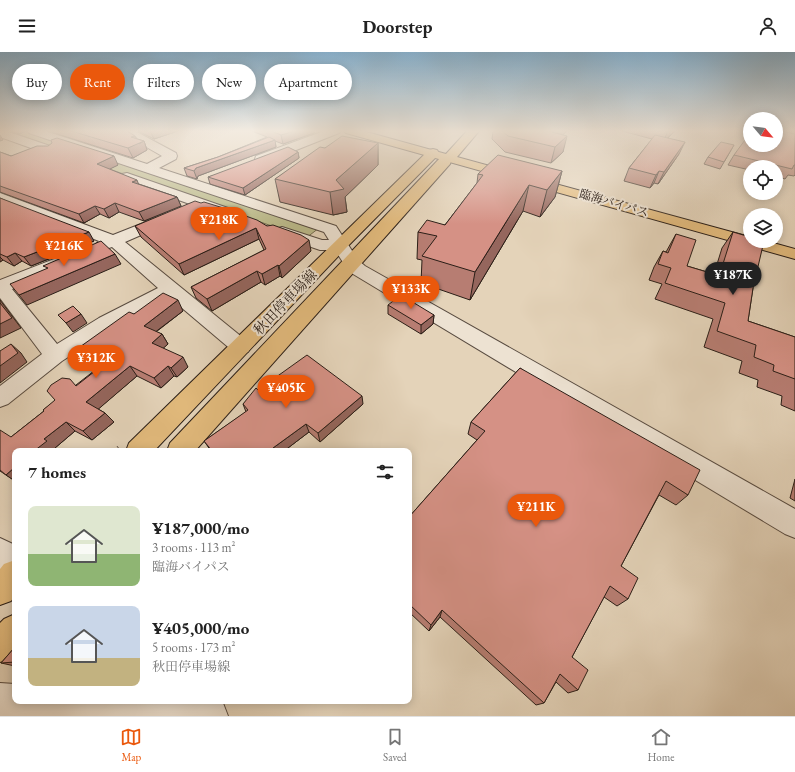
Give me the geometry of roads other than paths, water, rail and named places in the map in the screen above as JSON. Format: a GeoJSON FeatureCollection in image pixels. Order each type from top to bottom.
{"type":"FeatureCollection","features":[{"type":"Feature","properties":{"kind":"main road","name":"秋田停車場線"},"geometry":{"type":"LineString","coordinates":[[182,448],[346,254],[434,162]]}},
{"type":"Feature","properties":{"kind":"main road","name":"臨海バイパス"},"geometry":{"type":"LineString","coordinates":[[482,162],[795,254]]}},
{"type":"Feature","properties":{"kind":"main road"},"geometry":{"type":"LineString","coordinates":[[498,162],[556,174]]}},
{"type":"Feature","properties":{"kind":"main road"},"geometry":{"type":"LineString","coordinates":[[783,237],[795,241]]}},
{"type":"Feature","properties":{"kind":"main road","name":"秋田停車場線"},"geometry":{"type":"LineString","coordinates":[[141,448],[241,347],[346,254]]}},
{"type":"Feature","properties":{"kind":"main road"},"geometry":{"type":"LineString","coordinates":[[0,590],[12,578]]}},
{"type":"Feature","properties":{"kind":"main road"},"geometry":{"type":"LineString","coordinates":[[0,646],[12,633]]}},
{"type":"Feature","properties":{"kind":"street"},"geometry":{"type":"LineString","coordinates":[[127,162],[330,229],[346,254],[359,270],[795,524]]}},
{"type":"Feature","properties":{"kind":"street"},"geometry":{"type":"LineString","coordinates":[[148,169],[160,162]]}},
{"type":"Feature","properties":{"kind":"street"},"geometry":{"type":"LineString","coordinates":[[248,164],[253,162]]}},
{"type":"Feature","properties":{"kind":"street"},"geometry":{"type":"LineString","coordinates":[[116,173],[239,217]]}},
{"type":"Feature","properties":{"kind":"street"},"geometry":{"type":"LineString","coordinates":[[0,197],[114,241],[241,347]]}},
{"type":"Feature","properties":{"kind":"street"},"geometry":{"type":"LineString","coordinates":[[55,356],[0,287],[202,204]]}},
{"type":"Feature","properties":{"kind":"street"},"geometry":{"type":"LineString","coordinates":[[268,227],[346,254]]}},
{"type":"Feature","properties":{"kind":"street"},"geometry":{"type":"LineString","coordinates":[[0,398],[55,356],[106,323],[170,289]]}},
{"type":"Feature","properties":{"kind":"street"},"geometry":{"type":"LineString","coordinates":[[0,552],[12,561]]}},
{"type":"Feature","properties":{"kind":"street"},"geometry":{"type":"LineString","coordinates":[[0,700],[12,701]]}},
{"type":"Feature","properties":{"kind":"street"},"geometry":{"type":"LineString","coordinates":[[41,704],[102,710],[210,716]]}}]}
